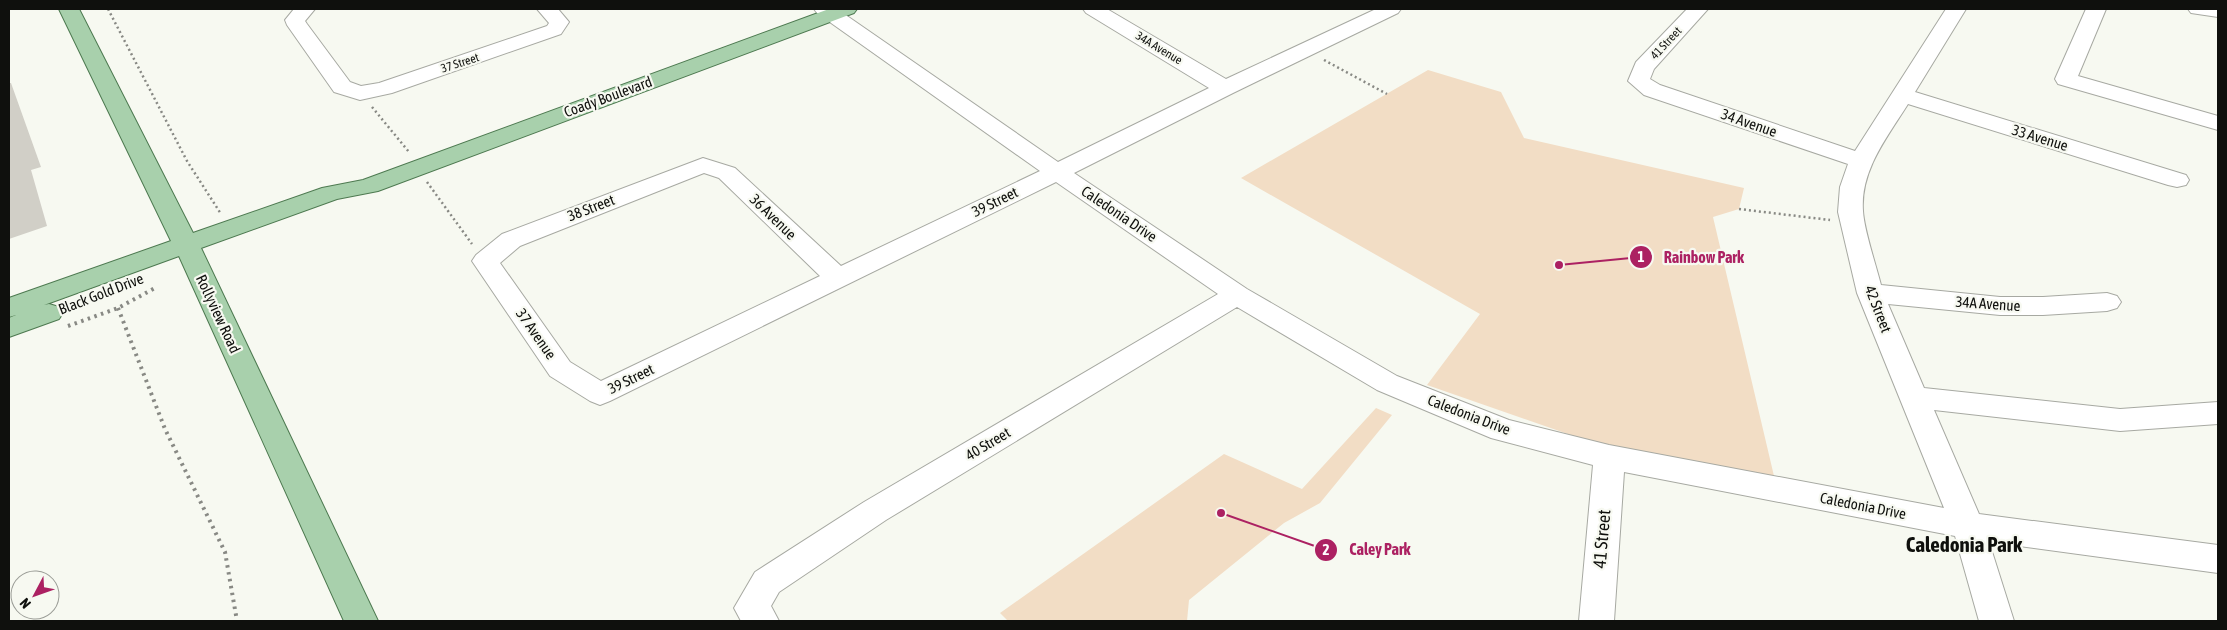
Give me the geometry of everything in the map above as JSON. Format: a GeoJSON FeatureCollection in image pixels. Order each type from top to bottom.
{"type":"FeatureCollection","features":[{"type":"Feature","properties":{"kind":"main road","name":"Rollyview Road"},"geometry":{"type":"LineString","coordinates":[[69,9],[189,253],[362,621]]}},
{"type":"Feature","properties":{"kind":"main road","name":"Coady Boulevard"},"geometry":{"type":"LineString","coordinates":[[189,253],[337,204],[413,160],[834,11]]}},
{"type":"Feature","properties":{"kind":"main road","name":"Black Gold Drive"},"geometry":{"type":"LineString","coordinates":[[9,308],[189,253]]}},
{"type":"Feature","properties":{"kind":"main road","name":"Black Gold Drive"},"geometry":{"type":"LineString","coordinates":[[9,328],[189,253]]}},
{"type":"Feature","properties":{"kind":"street"},"geometry":{"type":"LineString","coordinates":[[304,9],[295,20],[296,24],[342,87],[360,93]]}},
{"type":"Feature","properties":{"kind":"street","name":"34A Avenue"},"geometry":{"type":"LineString","coordinates":[[1093,9],[1225,88]]}},
{"type":"Feature","properties":{"kind":"street","name":"39 Street"},"geometry":{"type":"LineString","coordinates":[[600,394],[1057,172],[1225,88],[1391,9]]}},
{"type":"Feature","properties":{"kind":"street","name":"41 Street"},"geometry":{"type":"LineString","coordinates":[[1639,81],[1644,67],[1698,9]]}},
{"type":"Feature","properties":{"kind":"street","name":"42 Street"},"geometry":{"type":"LineString","coordinates":[[1956,9],[1861,162],[1852,187],[1850,212],[1870,293],[1968,526],[1996,621]]}},
{"type":"Feature","properties":{"kind":"street"},"geometry":{"type":"LineString","coordinates":[[2096,9],[2066,79],[2218,123]]}},
{"type":"Feature","properties":{"kind":"street"},"geometry":{"type":"LineString","coordinates":[[2198,9],[2218,11]]}},
{"type":"Feature","properties":{"kind":"street","name":"Caledonia Drive"},"geometry":{"type":"LineString","coordinates":[[834,11],[1057,172],[1238,294],[1387,383],[1502,430],[1609,456],[1968,526],[2218,559]]}},
{"type":"Feature","properties":{"kind":"street","name":"37 Street"},"geometry":{"type":"LineString","coordinates":[[360,93],[384,88],[545,34],[552,18]]}},
{"type":"Feature","properties":{"kind":"street","name":"34 Avenue"},"geometry":{"type":"LineString","coordinates":[[1639,81],[1652,90],[1861,162]]}},
{"type":"Feature","properties":{"kind":"street","name":"33 Avenue"},"geometry":{"type":"LineString","coordinates":[[1903,95],[2177,180]]}},
{"type":"Feature","properties":{"kind":"street","name":"38 Street"},"geometry":{"type":"LineString","coordinates":[[485,261],[511,240],[703,165]]}},
{"type":"Feature","properties":{"kind":"street","name":"36 Avenue"},"geometry":{"type":"LineString","coordinates":[[703,165],[727,172],[837,278]]}},
{"type":"Feature","properties":{"kind":"street","name":"37 Avenue"},"geometry":{"type":"LineString","coordinates":[[485,261],[560,369],[600,394]]}},
{"type":"Feature","properties":{"kind":"street","name":"34A Avenue"},"geometry":{"type":"LineString","coordinates":[[1870,293],[2000,306],[2043,306],[2107,302]]}},
{"type":"Feature","properties":{"kind":"street","name":"40 Street"},"geometry":{"type":"LineString","coordinates":[[756,614],[767,582],[867,517],[1238,294]]}},
{"type":"Feature","properties":{"kind":"street"},"geometry":{"type":"LineString","coordinates":[[1914,397],[2120,420],[2218,413]]}},
{"type":"Feature","properties":{"kind":"street","name":"41 Street"},"geometry":{"type":"LineString","coordinates":[[1596,621],[1609,456]]}},
{"type":"Feature","properties":{"kind":"path"},"geometry":{"type":"LineString","coordinates":[[108,9],[187,161],[224,219]]}},
{"type":"Feature","properties":{"kind":"path"},"geometry":{"type":"LineString","coordinates":[[1304,50],[1387,94]]}},
{"type":"Feature","properties":{"kind":"path"},"geometry":{"type":"LineString","coordinates":[[360,93],[413,160],[485,261]]}},
{"type":"Feature","properties":{"kind":"path"},"geometry":{"type":"LineString","coordinates":[[1739,209],[1853,223]]}},
{"type":"Feature","properties":{"kind":"path"},"geometry":{"type":"LineString","coordinates":[[154,289],[118,308],[164,429],[225,552],[237,621]]}},
{"type":"Feature","properties":{"kind":"shaded area"},"geometry":{"type":"Polygon","coordinates":[[[1428,70],[1501,92],[1524,138],[1744,188],[1739,209],[1713,217],[1774,476],[1588,441],[1427,385],[1480,314],[1241,178],[1428,70]]]}},
{"type":"Feature","properties":{"kind":"shaded area"},"geometry":{"type":"Polygon","coordinates":[[[1376,408],[1392,415],[1320,503],[1284,523],[1189,600],[1187,621],[1008,621],[1000,613],[1224,454],[1302,489],[1376,408]]]}},
{"type":"Feature","properties":{"kind":"building"},"geometry":{"type":"Polygon","coordinates":[[[9,83],[11,83],[41,167],[31,170],[47,226],[9,239],[9,83]]]}},
{"type":"Feature","properties":{"kind":"place","name":"Rainbow Park"},"geometry":{"type":"Point","coordinates":[1559,265]}},
{"type":"Feature","properties":{"kind":"place","name":"Caley Park"},"geometry":{"type":"Point","coordinates":[1221,513]}},
{"type":"Feature","properties":{"kind":"district","name":"Caledonia Park"},"geometry":{"type":"Point","coordinates":[1964,545]}}]}
